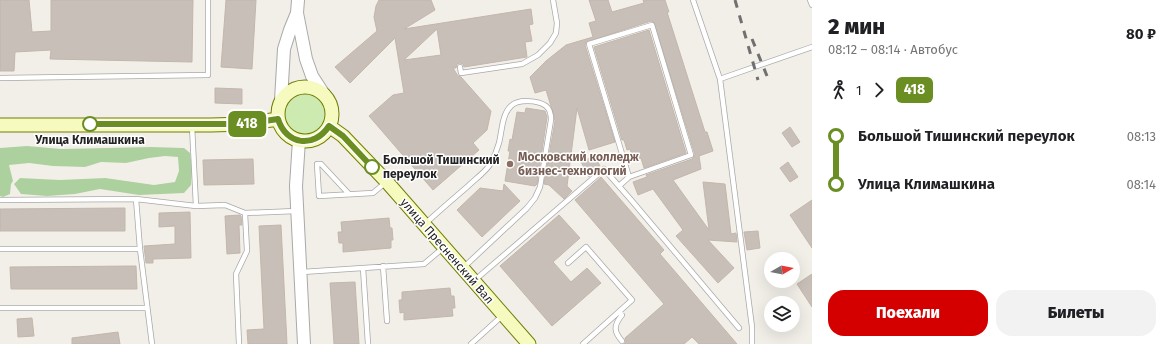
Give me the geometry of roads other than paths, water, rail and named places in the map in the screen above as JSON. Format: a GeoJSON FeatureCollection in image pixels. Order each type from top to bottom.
{"type":"FeatureCollection","features":[{"type":"Feature","properties":{"kind":"main road"},"geometry":{"type":"LineString","coordinates":[[306,87],[313,88],[325,96],[331,108],[332,114],[326,131],[316,138],[305,141],[288,135],[283,130],[278,119],[279,106],[281,100],[292,90],[306,87]]}},
{"type":"Feature","properties":{"kind":"main road"},"geometry":{"type":"LineString","coordinates":[[0,125],[245,124],[278,119]]}},
{"type":"Feature","properties":{"kind":"main road","name":"улица Пресненский Вал"},"geometry":{"type":"LineString","coordinates":[[329,126],[343,136],[387,182],[529,344]]}},
{"type":"Feature","properties":{"kind":"street"},"geometry":{"type":"LineString","coordinates":[[298,0],[297,13],[301,39],[312,76],[325,96]]}},
{"type":"Feature","properties":{"kind":"street"},"geometry":{"type":"LineString","coordinates":[[281,100],[284,49],[297,13]]}},
{"type":"Feature","properties":{"kind":"street"},"geometry":{"type":"LineString","coordinates":[[299,140],[296,186],[304,344]]}},
{"type":"Feature","properties":{"kind":"lane"},"geometry":{"type":"LineString","coordinates":[[0,78],[208,75],[208,0]]}},
{"type":"Feature","properties":{"kind":"lane"},"geometry":{"type":"LineString","coordinates":[[460,67],[461,73],[522,64],[534,58],[550,44],[556,33],[557,23],[553,0]]}},
{"type":"Feature","properties":{"kind":"lane"},"geometry":{"type":"LineString","coordinates":[[693,0],[720,79],[752,327],[752,344]]}},
{"type":"Feature","properties":{"kind":"lane"},"geometry":{"type":"LineString","coordinates":[[810,0],[812,6]]}},
{"type":"Feature","properties":{"kind":"lane"},"geometry":{"type":"LineString","coordinates":[[619,186],[630,178],[691,155],[652,26],[589,44],[630,178]]}},
{"type":"Feature","properties":{"kind":"lane"},"geometry":{"type":"LineString","coordinates":[[720,79],[812,47]]}},
{"type":"Feature","properties":{"kind":"lane"},"geometry":{"type":"LineString","coordinates":[[424,224],[477,178],[490,164],[499,144],[507,109],[512,104],[526,101],[546,106],[551,115],[551,120],[540,187],[535,198],[527,208],[463,268]]}},
{"type":"Feature","properties":{"kind":"lane"},"geometry":{"type":"LineString","coordinates":[[192,125],[196,206]]}},
{"type":"Feature","properties":{"kind":"lane"},"geometry":{"type":"LineString","coordinates":[[349,194],[321,164],[316,164],[319,196],[373,193],[387,182]]}},
{"type":"Feature","properties":{"kind":"lane"},"geometry":{"type":"LineString","coordinates":[[474,281],[604,169],[739,328]]}},
{"type":"Feature","properties":{"kind":"lane"},"geometry":{"type":"LineString","coordinates":[[136,199],[140,250],[152,344]]}},
{"type":"Feature","properties":{"kind":"lane"},"geometry":{"type":"LineString","coordinates":[[0,200],[136,199],[196,206],[225,205],[245,213],[298,211]]}},
{"type":"Feature","properties":{"kind":"lane"},"geometry":{"type":"LineString","coordinates":[[239,344],[236,274],[247,251],[245,213]]}},
{"type":"Feature","properties":{"kind":"lane"},"geometry":{"type":"LineString","coordinates":[[300,272],[424,264],[444,247]]}},
{"type":"Feature","properties":{"kind":"lane"},"geometry":{"type":"LineString","coordinates":[[568,263],[586,247],[632,300],[583,344]]}},
{"type":"Feature","properties":{"kind":"lane"},"geometry":{"type":"LineString","coordinates":[[0,250],[140,250]]}},
{"type":"Feature","properties":{"kind":"lane"},"geometry":{"type":"LineString","coordinates":[[383,266],[387,321]]}},
{"type":"Feature","properties":{"kind":"lane"},"geometry":{"type":"LineString","coordinates":[[363,268],[368,344]]}},
{"type":"Feature","properties":{"kind":"lane"},"geometry":{"type":"LineString","coordinates":[[0,308],[147,308]]}},
{"type":"Feature","properties":{"kind":"lane"},"geometry":{"type":"LineString","coordinates":[[619,312],[622,315],[616,322],[616,330],[622,341]]}},
{"type":"Feature","properties":{"kind":"lane"},"geometry":{"type":"LineString","coordinates":[[471,344],[503,315]]}},
{"type":"Feature","properties":{"kind":"railway"},"geometry":{"type":"LineString","coordinates":[[735,0],[758,80]]}},
{"type":"Feature","properties":{"kind":"railway"},"geometry":{"type":"LineString","coordinates":[[752,39],[767,76]]}},
{"type":"Feature","properties":{"kind":"place","name":"Улица Климашкина"},"geometry":{"type":"Point","coordinates":[90,124]}},
{"type":"Feature","properties":{"kind":"place","name":"Московский колледж бизнес-технологий"},"geometry":{"type":"Point","coordinates":[510,164]}},
{"type":"Feature","properties":{"kind":"place","name":"Большой Тишинский переулок"},"geometry":{"type":"Point","coordinates":[372,167]}}]}
